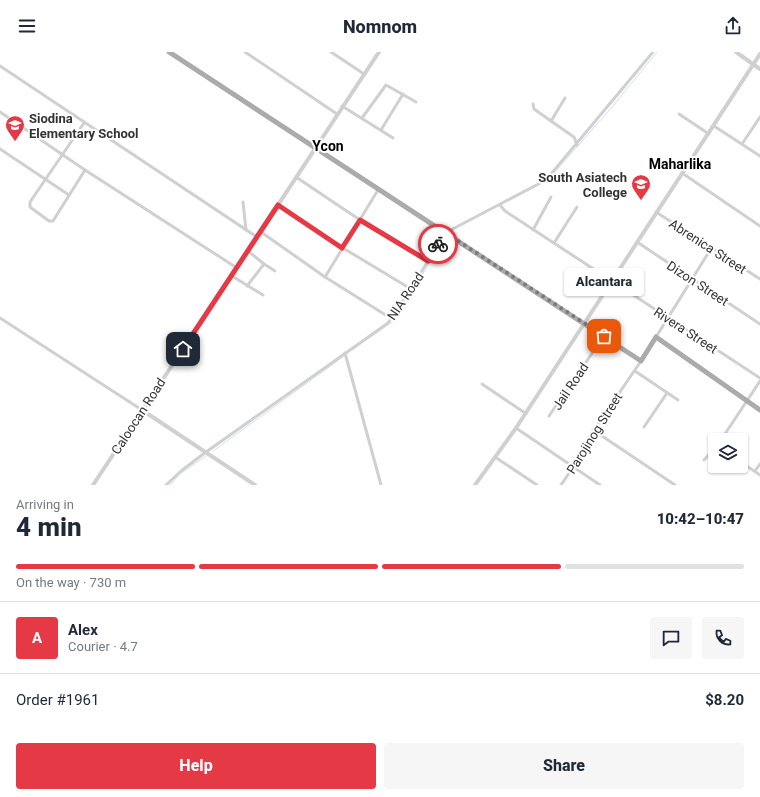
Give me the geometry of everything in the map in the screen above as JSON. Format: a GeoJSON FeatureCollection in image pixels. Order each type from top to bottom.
{"type":"FeatureCollection","features":[{"type":"Feature","properties":{"kind":"main road"},"geometry":{"type":"LineString","coordinates":[[169,52],[641,361],[656,337],[760,410]]}},
{"type":"Feature","properties":{"kind":"street"},"geometry":{"type":"LineString","coordinates":[[245,52],[337,114]]}},
{"type":"Feature","properties":{"kind":"street"},"geometry":{"type":"LineString","coordinates":[[331,52],[364,74]]}},
{"type":"Feature","properties":{"kind":"street","name":"Caloocan Road"},"geometry":{"type":"LineString","coordinates":[[93,485],[379,52]]}},
{"type":"Feature","properties":{"kind":"street","name":"NIA Road"},"geometry":{"type":"LineString","coordinates":[[166,485],[181,471],[206,452],[392,319],[446,233],[501,206],[546,180],[576,146],[653,52]]}},
{"type":"Feature","properties":{"kind":"street"},"geometry":{"type":"LineString","coordinates":[[736,52],[760,69]]}},
{"type":"Feature","properties":{"kind":"street"},"geometry":{"type":"LineString","coordinates":[[475,485],[516,428],[760,54]]}},
{"type":"Feature","properties":{"kind":"street"},"geometry":{"type":"LineString","coordinates":[[0,66],[256,237]]}},
{"type":"Feature","properties":{"kind":"street"},"geometry":{"type":"LineString","coordinates":[[362,118],[386,84],[416,102]]}},
{"type":"Feature","properties":{"kind":"street"},"geometry":{"type":"LineString","coordinates":[[381,130],[403,94]]}},
{"type":"Feature","properties":{"kind":"street"},"geometry":{"type":"LineString","coordinates":[[551,121],[565,98]]}},
{"type":"Feature","properties":{"kind":"street"},"geometry":{"type":"LineString","coordinates":[[533,104],[534,109],[574,137],[576,146]]}},
{"type":"Feature","properties":{"kind":"street"},"geometry":{"type":"LineString","coordinates":[[342,106],[393,138]]}},
{"type":"Feature","properties":{"kind":"street"},"geometry":{"type":"LineString","coordinates":[[0,112],[85,170],[237,268]]}},
{"type":"Feature","properties":{"kind":"street"},"geometry":{"type":"LineString","coordinates":[[679,114],[709,134]]}},
{"type":"Feature","properties":{"kind":"street"},"geometry":{"type":"LineString","coordinates":[[742,144],[760,117]]}},
{"type":"Feature","properties":{"kind":"street"},"geometry":{"type":"LineString","coordinates":[[84,123],[45,179],[29,206],[49,221],[55,219],[85,170]]}},
{"type":"Feature","properties":{"kind":"street"},"geometry":{"type":"LineString","coordinates":[[714,126],[760,156]]}},
{"type":"Feature","properties":{"kind":"street"},"geometry":{"type":"LineString","coordinates":[[0,149],[69,195]]}},
{"type":"Feature","properties":{"kind":"street"},"geometry":{"type":"LineString","coordinates":[[682,173],[760,226]]}},
{"type":"Feature","properties":{"kind":"street"},"geometry":{"type":"LineString","coordinates":[[296,177],[360,220],[428,261]]}},
{"type":"Feature","properties":{"kind":"street"},"geometry":{"type":"LineString","coordinates":[[325,277],[378,190]]}},
{"type":"Feature","properties":{"kind":"street"},"geometry":{"type":"LineString","coordinates":[[533,230],[551,197]]}},
{"type":"Feature","properties":{"kind":"street"},"geometry":{"type":"LineString","coordinates":[[244,202],[246,230]]}},
{"type":"Feature","properties":{"kind":"street"},"geometry":{"type":"LineString","coordinates":[[278,205],[342,248],[411,289]]}},
{"type":"Feature","properties":{"kind":"street","name":"Rivera Street"},"geometry":{"type":"LineString","coordinates":[[501,206],[533,230],[760,380]]}},
{"type":"Feature","properties":{"kind":"street"},"geometry":{"type":"LineString","coordinates":[[554,243],[577,207]]}},
{"type":"Feature","properties":{"kind":"street","name":"Abrenica Street"},"geometry":{"type":"LineString","coordinates":[[656,212],[760,279]]}},
{"type":"Feature","properties":{"kind":"street"},"geometry":{"type":"LineString","coordinates":[[261,232],[325,277],[392,319]]}},
{"type":"Feature","properties":{"kind":"street","name":"Dizon Street"},"geometry":{"type":"LineString","coordinates":[[636,242],[760,324]]}},
{"type":"Feature","properties":{"kind":"street"},"geometry":{"type":"LineString","coordinates":[[656,337],[712,247]]}},
{"type":"Feature","properties":{"kind":"street"},"geometry":{"type":"LineString","coordinates":[[248,251],[275,271]]}},
{"type":"Feature","properties":{"kind":"street"},"geometry":{"type":"LineString","coordinates":[[247,286],[264,264]]}},
{"type":"Feature","properties":{"kind":"street"},"geometry":{"type":"LineString","coordinates":[[232,276],[263,295]]}},
{"type":"Feature","properties":{"kind":"street"},"geometry":{"type":"LineString","coordinates":[[0,318],[255,485]]}},
{"type":"Feature","properties":{"kind":"street","name":"Jail Road"},"geometry":{"type":"LineString","coordinates":[[550,416],[604,336]]}},
{"type":"Feature","properties":{"kind":"street"},"geometry":{"type":"LineString","coordinates":[[344,353],[381,485]]}},
{"type":"Feature","properties":{"kind":"street","name":"Parojinog Street"},"geometry":{"type":"LineString","coordinates":[[561,485],[580,455],[593,430],[641,361]]}},
{"type":"Feature","properties":{"kind":"street"},"geometry":{"type":"LineString","coordinates":[[635,371],[678,400]]}},
{"type":"Feature","properties":{"kind":"street"},"geometry":{"type":"LineString","coordinates":[[726,433],[760,380]]}},
{"type":"Feature","properties":{"kind":"street"},"geometry":{"type":"LineString","coordinates":[[482,384],[525,413]]}},
{"type":"Feature","properties":{"kind":"street"},"geometry":{"type":"LineString","coordinates":[[644,427],[667,393]]}},
{"type":"Feature","properties":{"kind":"street"},"geometry":{"type":"LineString","coordinates":[[516,428],[600,485]]}},
{"type":"Feature","properties":{"kind":"street"},"geometry":{"type":"LineString","coordinates":[[593,430],[675,485]]}},
{"type":"Feature","properties":{"kind":"street"},"geometry":{"type":"LineString","coordinates":[[704,460],[708,456]]}},
{"type":"Feature","properties":{"kind":"street"},"geometry":{"type":"LineString","coordinates":[[495,457],[537,485]]}},
{"type":"Feature","properties":{"kind":"street"},"geometry":{"type":"LineString","coordinates":[[755,471],[760,464]]}},
{"type":"Feature","properties":{"kind":"street"},"geometry":{"type":"LineString","coordinates":[[748,466],[760,475]]}},
{"type":"Feature","properties":{"kind":"waterway"},"geometry":{"type":"LineString","coordinates":[[547,181],[613,106],[657,52]]}},
{"type":"Feature","properties":{"kind":"waterway"},"geometry":{"type":"LineString","coordinates":[[352,350],[395,320],[445,237]]}},
{"type":"Feature","properties":{"kind":"waterway"},"geometry":{"type":"LineString","coordinates":[[213,451],[343,357]]}},
{"type":"Feature","properties":{"kind":"waterway"},"geometry":{"type":"LineString","coordinates":[[170,485],[180,474],[206,456]]}},
{"type":"Feature","properties":{"kind":"way so far"},"geometry":{"type":"LineString","coordinates":[[438,244],[446,233],[604,336]]}},
{"type":"Feature","properties":{"kind":"place","name":"Siodina Elementary School"},"geometry":{"type":"Point","coordinates":[15,142]}},
{"type":"Feature","properties":{"kind":"place","name":"South Asiatech College"},"geometry":{"type":"Point","coordinates":[641,201]}},
{"type":"Feature","properties":{"kind":"place","name":"Alcantara"},"geometry":{"type":"Point","coordinates":[604,336]}},
{"type":"Feature","properties":{"kind":"district","name":"Ycon"},"geometry":{"type":"Point","coordinates":[328,146]}},
{"type":"Feature","properties":{"kind":"district","name":"Maharlika"},"geometry":{"type":"Point","coordinates":[680,164]}},
{"type":"Feature","properties":{"kind":"route"},"geometry":{"type":"LineString","coordinates":[[183,349],[278,205],[342,248],[360,220],[428,261],[438,244]]}}]}
